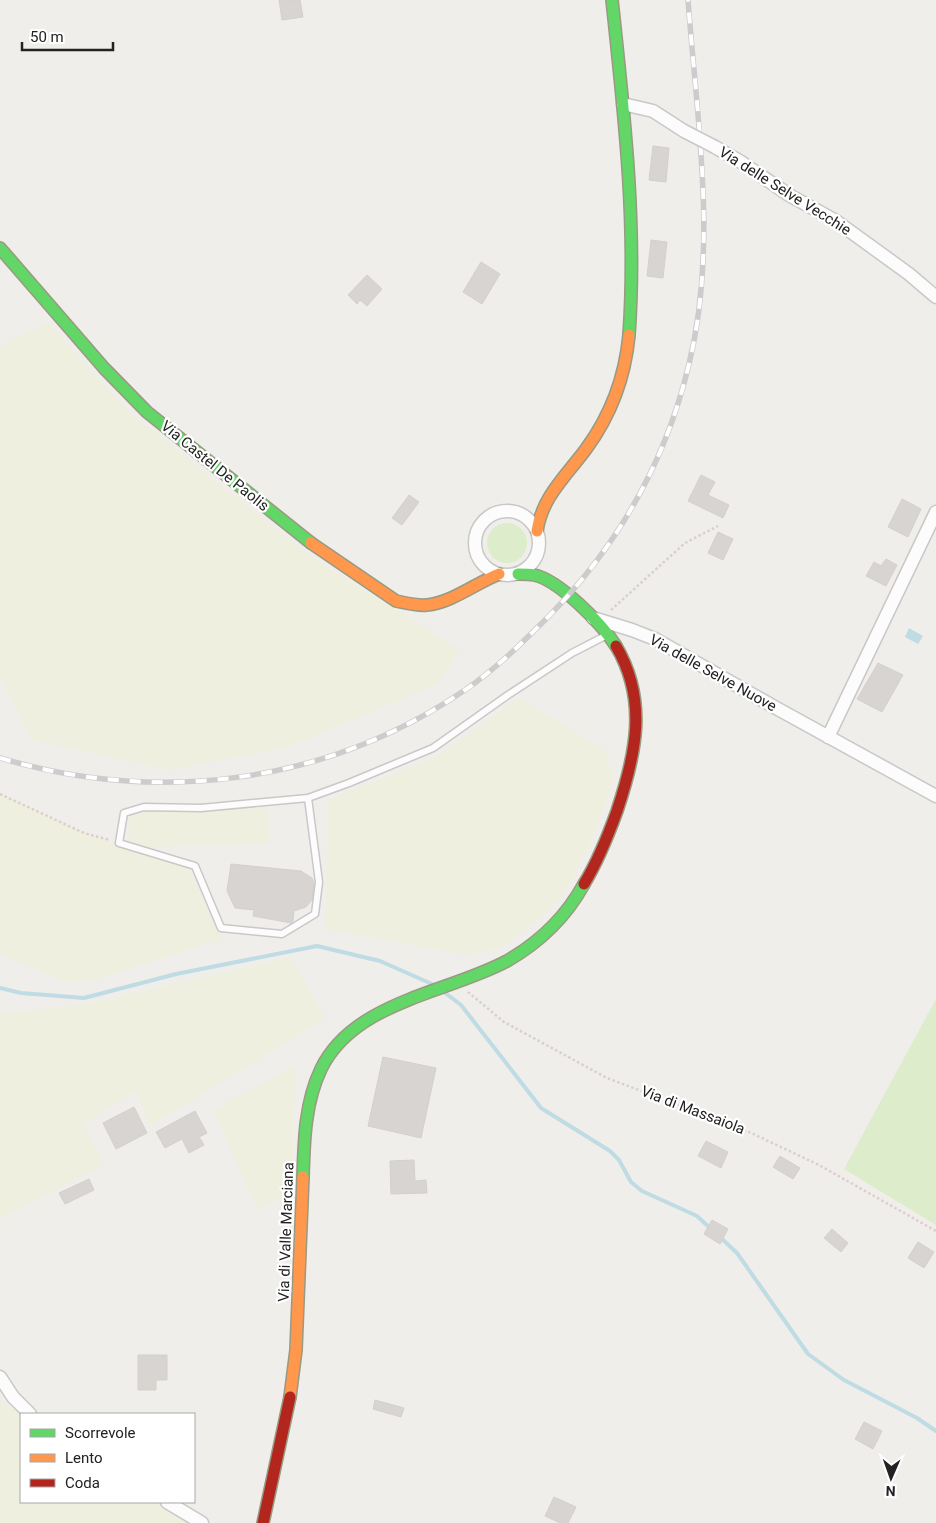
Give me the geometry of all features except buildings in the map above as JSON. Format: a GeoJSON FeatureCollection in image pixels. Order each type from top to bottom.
{"type":"FeatureCollection","features":[{"type":"Feature","properties":{"kind":"street"},"geometry":{"type":"LineString","coordinates":[[537,531],[541,510],[550,495],[582,456],[603,422],[619,388],[627,360],[634,247],[623,104],[612,0]]}},
{"type":"Feature","properties":{"kind":"street","name":"Via delle Selve Vecchie"},"geometry":{"type":"LineString","coordinates":[[623,104],[653,112],[741,162],[789,195],[836,221],[909,274],[936,297]]}},
{"type":"Feature","properties":{"kind":"street","name":"Via Castel De Paolis"},"geometry":{"type":"LineString","coordinates":[[0,248],[104,368],[147,412],[334,560],[396,601],[409,605],[424,606],[438,604],[451,599],[485,578],[499,574]]}},
{"type":"Feature","properties":{"kind":"street"},"geometry":{"type":"LineString","coordinates":[[525,517],[550,495]]}},
{"type":"Feature","properties":{"kind":"street"},"geometry":{"type":"LineString","coordinates":[[471,586],[476,577],[478,556],[476,538],[479,530],[490,516],[508,512],[517,513],[525,517],[537,531],[541,566],[550,582]]}},
{"type":"Feature","properties":{"kind":"street"},"geometry":{"type":"LineString","coordinates":[[828,737],[936,512]]}},
{"type":"Feature","properties":{"kind":"street"},"geometry":{"type":"LineString","coordinates":[[518,574],[534,562],[538,552]]}},
{"type":"Feature","properties":{"kind":"street"},"geometry":{"type":"LineString","coordinates":[[478,556],[487,568],[499,574],[534,575],[550,582]]}},
{"type":"Feature","properties":{"kind":"street","name":"Via di Valle Marciana"},"geometry":{"type":"LineString","coordinates":[[263,1523],[289,1404],[296,1354],[305,1142],[312,1090],[326,1060],[352,1031],[389,1007],[456,982],[512,958],[545,934],[566,911],[578,894],[614,822],[630,767],[636,730],[636,706],[630,678],[623,657],[597,619],[550,582]]}},
{"type":"Feature","properties":{"kind":"street","name":"Via delle Selve Nuove"},"geometry":{"type":"LineString","coordinates":[[597,619],[655,639],[936,796]]}},
{"type":"Feature","properties":{"kind":"street"},"geometry":{"type":"LineString","coordinates":[[0,1378],[13,1397],[29,1413]]}},
{"type":"Feature","properties":{"kind":"street"},"geometry":{"type":"LineString","coordinates":[[275,1523],[273,1502],[276,1463]]}},
{"type":"Feature","properties":{"kind":"street"},"geometry":{"type":"LineString","coordinates":[[169,1503],[202,1523]]}},
{"type":"Feature","properties":{"kind":"lane"},"geometry":{"type":"LineString","coordinates":[[308,798],[319,882],[315,914],[282,934],[221,928],[195,866],[119,842],[124,814],[144,807],[201,808],[308,798],[433,748],[572,653],[608,635]]}},
{"type":"Feature","properties":{"kind":"path"},"geometry":{"type":"LineString","coordinates":[[597,619],[685,543],[718,526]]}},
{"type":"Feature","properties":{"kind":"path"},"geometry":{"type":"LineString","coordinates":[[0,794],[84,833],[119,842]]}},
{"type":"Feature","properties":{"kind":"path","name":"Via di Massaiola"},"geometry":{"type":"LineString","coordinates":[[456,982],[504,1022],[607,1078],[747,1131],[819,1165],[936,1231]]}},
{"type":"Feature","properties":{"kind":"green space"},"geometry":{"type":"Polygon","coordinates":[[[47,322],[129,412],[317,561],[460,650],[438,684],[285,748],[169,770],[31,740],[0,678],[0,348],[47,322]]]}},
{"type":"Feature","properties":{"kind":"green space"},"geometry":{"type":"Polygon","coordinates":[[[507,523],[521,529],[527,543],[521,557],[507,563],[493,557],[487,543],[493,529],[507,523]]]}},
{"type":"Feature","properties":{"kind":"green space"},"geometry":{"type":"Polygon","coordinates":[[[519,698],[605,750],[614,780],[590,844],[565,893],[532,925],[499,948],[467,955],[326,929],[327,800],[436,757],[519,698]]]}},
{"type":"Feature","properties":{"kind":"green space"},"geometry":{"type":"Polygon","coordinates":[[[0,794],[84,833],[189,870],[222,939],[88,982],[65,981],[0,955],[0,794]]]}},
{"type":"Feature","properties":{"kind":"green space"},"geometry":{"type":"Polygon","coordinates":[[[268,807],[270,844],[149,847],[129,841],[128,819],[146,811],[268,807]]]}},
{"type":"Feature","properties":{"kind":"green space"},"geometry":{"type":"Polygon","coordinates":[[[291,957],[325,1018],[150,1126],[135,1091],[83,1124],[105,1164],[0,1219],[0,1014],[87,1004],[291,957]]]}},
{"type":"Feature","properties":{"kind":"green space"},"geometry":{"type":"Polygon","coordinates":[[[936,999],[936,1225],[844,1169],[936,999]]]}},
{"type":"Feature","properties":{"kind":"green space"},"geometry":{"type":"Polygon","coordinates":[[[295,1066],[293,1194],[257,1209],[213,1110],[295,1066]]]}},
{"type":"Feature","properties":{"kind":"green space"},"geometry":{"type":"Polygon","coordinates":[[[0,1401],[20,1413],[20,1503],[160,1503],[192,1523],[0,1523],[0,1401]]]}},
{"type":"Feature","properties":{"kind":"water"},"geometry":{"type":"Polygon","coordinates":[[[909,628],[923,636],[918,644],[905,637],[909,628]]]}},
{"type":"Feature","properties":{"kind":"waterway"},"geometry":{"type":"LineString","coordinates":[[0,988],[21,993],[84,998],[176,974],[317,946],[380,961],[432,984]]}},
{"type":"Feature","properties":{"kind":"waterway"},"geometry":{"type":"LineString","coordinates":[[444,992],[461,1005],[541,1108],[610,1151],[619,1160],[631,1182],[642,1191],[697,1216],[711,1229]]}},
{"type":"Feature","properties":{"kind":"waterway"},"geometry":{"type":"LineString","coordinates":[[720,1237],[737,1253],[808,1354],[844,1380],[917,1418],[936,1431]]}},
{"type":"Feature","properties":{"kind":"railway"},"geometry":{"type":"LineString","coordinates":[[0,758],[60,772],[120,780],[181,782],[240,777],[299,765],[356,747],[412,722],[465,690],[509,655],[575,588],[618,530],[637,499],[653,467],[679,400],[689,364],[698,319],[704,228],[703,183],[688,0]]}},
{"type":"Feature","properties":{"kind":"traffic: fast"},"geometry":{"type":"LineString","coordinates":[[612,0],[628,168],[631,251],[629,335]]}},
{"type":"Feature","properties":{"kind":"traffic: fast"},"geometry":{"type":"LineString","coordinates":[[0,248],[104,368],[147,412],[311,543]]}},
{"type":"Feature","properties":{"kind":"traffic: fast"},"geometry":{"type":"LineString","coordinates":[[518,574],[534,575],[555,585],[579,604],[601,626],[616,646]]}},
{"type":"Feature","properties":{"kind":"traffic: fast"},"geometry":{"type":"LineString","coordinates":[[303,1177],[305,1136],[312,1095],[321,1069],[336,1046],[356,1028],[379,1013],[404,1001],[483,972],[519,954],[551,928],[569,907],[584,884]]}},
{"type":"Feature","properties":{"kind":"traffic: slow"},"geometry":{"type":"LineString","coordinates":[[537,531],[549,497],[586,449],[610,409],[624,366],[629,335]]}},
{"type":"Feature","properties":{"kind":"traffic: slow"},"geometry":{"type":"LineString","coordinates":[[311,543],[396,601],[411,604],[427,605],[445,601],[499,574]]}},
{"type":"Feature","properties":{"kind":"traffic: slow"},"geometry":{"type":"LineString","coordinates":[[290,1397],[296,1350],[303,1177]]}},
{"type":"Feature","properties":{"kind":"traffic: jam"},"geometry":{"type":"LineString","coordinates":[[584,884],[602,848],[624,790],[636,727],[632,687],[626,666],[616,646]]}},
{"type":"Feature","properties":{"kind":"traffic: jam"},"geometry":{"type":"LineString","coordinates":[[263,1523],[290,1397]]}}]}
